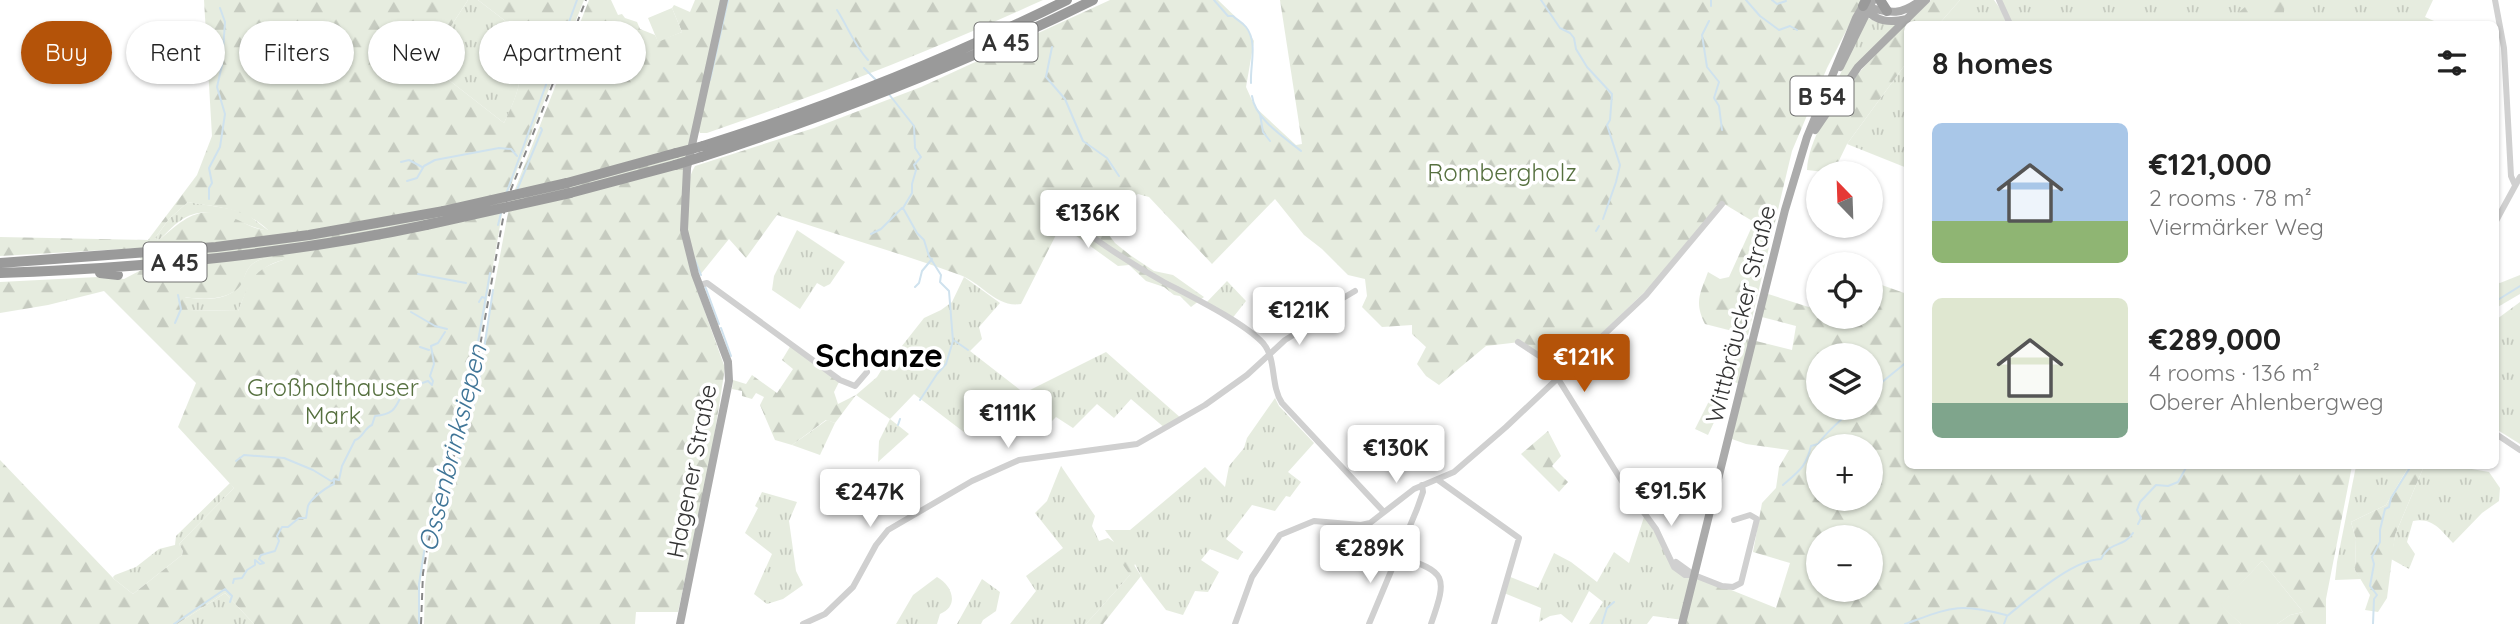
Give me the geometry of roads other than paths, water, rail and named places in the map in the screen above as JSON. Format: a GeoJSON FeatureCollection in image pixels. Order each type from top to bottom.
{"type":"FeatureCollection","features":[{"type":"Feature","properties":{"kind":"highway","name":"A 45"},"geometry":{"type":"LineString","coordinates":[[844,102],[1067,0]]}},
{"type":"Feature","properties":{"kind":"highway","name":"A 45"},"geometry":{"type":"LineString","coordinates":[[0,273],[137,265],[286,249],[675,165],[702,151],[799,114],[918,80],[1093,0]]}},
{"type":"Feature","properties":{"kind":"highway"},"geometry":{"type":"LineString","coordinates":[[1880,0],[1887,11]]}},
{"type":"Feature","properties":{"kind":"highway","name":"A 45"},"geometry":{"type":"LineString","coordinates":[[568,188],[676,153],[702,151]]}},
{"type":"Feature","properties":{"kind":"highway","name":"A 45"},"geometry":{"type":"LineString","coordinates":[[0,263],[216,247],[425,220]]}},
{"type":"Feature","properties":{"kind":"highway"},"geometry":{"type":"LineString","coordinates":[[288,233],[309,235]]}},
{"type":"Feature","properties":{"kind":"highway"},"geometry":{"type":"LineString","coordinates":[[253,260],[286,249]]}},
{"type":"Feature","properties":{"kind":"highway"},"geometry":{"type":"LineString","coordinates":[[104,257],[136,250]]}},
{"type":"Feature","properties":{"kind":"highway"},"geometry":{"type":"LineString","coordinates":[[64,271],[118,275]]}},
{"type":"Feature","properties":{"kind":"main road","name":"Hagener Straße"},"geometry":{"type":"LineString","coordinates":[[680,624],[729,382],[728,362],[688,251],[684,230],[684,191],[691,144],[724,0]]}},
{"type":"Feature","properties":{"kind":"main road"},"geometry":{"type":"LineString","coordinates":[[1867,5],[1902,12],[1923,0]]}},
{"type":"Feature","properties":{"kind":"main road"},"geometry":{"type":"LineString","coordinates":[[1867,5],[1885,21],[1908,19],[1923,0]]}},
{"type":"Feature","properties":{"kind":"main road","name":"B 54"},"geometry":{"type":"LineString","coordinates":[[1796,177],[1867,5]]}},
{"type":"Feature","properties":{"kind":"main road","name":"B 54"},"geometry":{"type":"LineString","coordinates":[[1796,177],[1822,96],[1856,18],[1867,5]]}},
{"type":"Feature","properties":{"kind":"main road"},"geometry":{"type":"LineString","coordinates":[[1815,130],[1858,67],[1904,23]]}},
{"type":"Feature","properties":{"kind":"main road","name":"Wittbräucker Straße"},"geometry":{"type":"LineString","coordinates":[[1682,624],[1779,234],[1796,177]]}},
{"type":"Feature","properties":{"kind":"street"},"geometry":{"type":"LineString","coordinates":[[1999,0],[2009,21]]}},
{"type":"Feature","properties":{"kind":"street"},"geometry":{"type":"LineString","coordinates":[[2496,0],[2504,48],[2511,176],[2515,185]]}},
{"type":"Feature","properties":{"kind":"street"},"geometry":{"type":"LineString","coordinates":[[2499,215],[2520,177]]}},
{"type":"Feature","properties":{"kind":"street"},"geometry":{"type":"LineString","coordinates":[[1235,624],[1252,577],[1280,535],[1314,521],[1362,525],[1376,520],[1383,511],[1407,493],[1454,472],[1558,379],[1646,295],[1721,204]]}},
{"type":"Feature","properties":{"kind":"street"},"geometry":{"type":"LineString","coordinates":[[1059,212],[1134,265],[1231,320],[1262,342],[1269,352],[1274,387],[1282,403],[1383,511]]}},
{"type":"Feature","properties":{"kind":"street"},"geometry":{"type":"LineString","coordinates":[[700,285],[707,284],[839,380],[855,386],[867,372]]}},
{"type":"Feature","properties":{"kind":"street"},"geometry":{"type":"LineString","coordinates":[[807,623],[825,614],[853,587],[876,545],[888,530],[972,481],[1019,460],[1137,444],[1205,405],[1247,375],[1269,352],[1355,291]]}},
{"type":"Feature","properties":{"kind":"street"},"geometry":{"type":"LineString","coordinates":[[1518,342],[1546,359],[1628,491],[1656,529],[1670,559],[1681,572],[1729,587],[1741,583],[1758,524],[1757,519],[1750,515],[1734,520]]}},
{"type":"Feature","properties":{"kind":"street"},"geometry":{"type":"LineString","coordinates":[[2499,436],[2520,450]]}},
{"type":"Feature","properties":{"kind":"street"},"geometry":{"type":"LineString","coordinates":[[1438,480],[1519,538],[1494,624]]}},
{"type":"Feature","properties":{"kind":"street"},"geometry":{"type":"LineString","coordinates":[[1369,624],[1423,492],[1422,485]]}},
{"type":"Feature","properties":{"kind":"street"},"geometry":{"type":"LineString","coordinates":[[1397,555],[1429,567],[1442,580],[1443,588],[1432,624]]}},
{"type":"Feature","properties":{"kind":"waterway","name":"Ossenbrinksiepen"},"geometry":{"type":"LineString","coordinates":[[506,194],[577,0]]}},
{"type":"Feature","properties":{"kind":"waterway"},"geometry":{"type":"LineString","coordinates":[[710,80],[728,0]]}},
{"type":"Feature","properties":{"kind":"waterway"},"geometry":{"type":"LineString","coordinates":[[1214,0],[1228,16],[1241,22],[1250,33],[1253,47],[1251,83]]}},
{"type":"Feature","properties":{"kind":"waterway"},"geometry":{"type":"LineString","coordinates":[[1541,0],[1560,28],[1574,38],[1576,49],[1587,67],[1612,94],[1610,120],[1607,125],[1620,165],[1603,219]]}},
{"type":"Feature","properties":{"kind":"waterway"},"geometry":{"type":"LineString","coordinates":[[1711,0],[1711,6]]}},
{"type":"Feature","properties":{"kind":"waterway"},"geometry":{"type":"LineString","coordinates":[[1746,0],[1760,16],[1779,30],[1790,26],[1797,30]]}},
{"type":"Feature","properties":{"kind":"waterway"},"geometry":{"type":"LineString","coordinates":[[1772,0],[1777,4],[1786,1]]}},
{"type":"Feature","properties":{"kind":"waterway"},"geometry":{"type":"LineString","coordinates":[[209,199],[212,183],[209,168],[220,147],[225,114],[217,87],[222,65],[225,22],[220,8]]}},
{"type":"Feature","properties":{"kind":"waterway"},"geometry":{"type":"LineString","coordinates":[[837,10],[868,60]]}},
{"type":"Feature","properties":{"kind":"waterway"},"geometry":{"type":"LineString","coordinates":[[1709,21],[1702,35],[1707,67],[1719,82],[1714,98],[1719,106],[1722,130]]}},
{"type":"Feature","properties":{"kind":"waterway"},"geometry":{"type":"LineString","coordinates":[[1052,47],[1046,77],[1065,99],[1083,141],[1107,158],[1119,176]]}},
{"type":"Feature","properties":{"kind":"waterway"},"geometry":{"type":"LineString","coordinates":[[864,68],[877,81]]}},
{"type":"Feature","properties":{"kind":"waterway"},"geometry":{"type":"LineString","coordinates":[[888,93],[914,126],[915,148],[921,157],[914,165],[916,170],[912,193],[903,208],[924,240],[929,256],[941,275],[940,282],[949,291],[953,341],[946,364],[920,400]]}},
{"type":"Feature","properties":{"kind":"waterway"},"geometry":{"type":"LineString","coordinates":[[1252,96],[1264,120],[1301,151]]}},
{"type":"Feature","properties":{"kind":"waterway"},"geometry":{"type":"LineString","coordinates":[[1260,114],[1263,132],[1270,141]]}},
{"type":"Feature","properties":{"kind":"waterway"},"geometry":{"type":"LineString","coordinates":[[517,190],[541,128]]}},
{"type":"Feature","properties":{"kind":"waterway"},"geometry":{"type":"LineString","coordinates":[[407,181],[417,178],[424,166],[435,160],[499,148],[511,149],[517,156]]}},
{"type":"Feature","properties":{"kind":"waterway"},"geometry":{"type":"LineString","coordinates":[[401,162],[409,160],[422,167]]}},
{"type":"Feature","properties":{"kind":"waterway"},"geometry":{"type":"LineString","coordinates":[[871,234],[881,229],[902,208]]}},
{"type":"Feature","properties":{"kind":"waterway","name":"Ossenbrinksiepen"},"geometry":{"type":"LineString","coordinates":[[498,225],[501,213]]}},
{"type":"Feature","properties":{"kind":"waterway"},"geometry":{"type":"LineString","coordinates":[[1596,231],[1599,226]]}},
{"type":"Feature","properties":{"kind":"waterway"},"geometry":{"type":"LineString","coordinates":[[915,287],[922,271],[932,259]]}},
{"type":"Feature","properties":{"kind":"waterway"},"geometry":{"type":"LineString","coordinates":[[695,260],[701,275]]}},
{"type":"Feature","properties":{"kind":"waterway","name":"Ossenbrinksiepen"},"geometry":{"type":"LineString","coordinates":[[419,624],[419,584],[425,546],[467,405],[490,273]]}},
{"type":"Feature","properties":{"kind":"waterway"},"geometry":{"type":"LineString","coordinates":[[418,274],[466,283]]}},
{"type":"Feature","properties":{"kind":"waterway"},"geometry":{"type":"LineString","coordinates":[[705,286],[719,324]]}},
{"type":"Feature","properties":{"kind":"waterway"},"geometry":{"type":"LineString","coordinates":[[2499,299],[2520,286]]}},
{"type":"Feature","properties":{"kind":"waterway"},"geometry":{"type":"LineString","coordinates":[[459,460],[478,389],[493,290]]}},
{"type":"Feature","properties":{"kind":"waterway"},"geometry":{"type":"LineString","coordinates":[[175,323],[181,309],[178,295]]}},
{"type":"Feature","properties":{"kind":"waterway"},"geometry":{"type":"LineString","coordinates":[[479,302],[482,297],[485,298]]}},
{"type":"Feature","properties":{"kind":"waterway"},"geometry":{"type":"LineString","coordinates":[[411,312],[435,326],[447,329]]}},
{"type":"Feature","properties":{"kind":"waterway"},"geometry":{"type":"LineString","coordinates":[[721,328],[731,356]]}},
{"type":"Feature","properties":{"kind":"waterway"},"geometry":{"type":"LineString","coordinates":[[233,583],[234,579],[242,578],[247,570],[255,565],[255,560],[260,564],[264,563],[259,559],[261,555],[275,551],[279,541],[277,536],[282,527],[288,527],[299,518],[306,518],[312,500],[334,484],[334,479],[339,480],[342,466],[355,440],[372,425],[375,416],[392,411],[405,389],[403,385],[414,386],[428,381],[432,385],[430,376],[434,364],[431,346],[438,343],[445,332]]}},
{"type":"Feature","properties":{"kind":"waterway"},"geometry":{"type":"LineString","coordinates":[[955,341],[968,350]]}},
{"type":"Feature","properties":{"kind":"waterway"},"geometry":{"type":"LineString","coordinates":[[420,347],[429,350]]}},
{"type":"Feature","properties":{"kind":"waterway"},"geometry":{"type":"LineString","coordinates":[[1883,381],[1904,364]]}},
{"type":"Feature","properties":{"kind":"waterway"},"geometry":{"type":"LineString","coordinates":[[1025,393],[1043,406]]}},
{"type":"Feature","properties":{"kind":"waterway"},"geometry":{"type":"LineString","coordinates":[[898,425],[900,419]]}},
{"type":"Feature","properties":{"kind":"waterway"},"geometry":{"type":"LineString","coordinates":[[1783,485],[1801,468],[1811,446],[1818,444],[1841,420]]}},
{"type":"Feature","properties":{"kind":"waterway"},"geometry":{"type":"LineString","coordinates":[[236,461],[244,455],[284,458],[331,481],[334,480]]}},
{"type":"Feature","properties":{"kind":"waterway"},"geometry":{"type":"LineString","coordinates":[[2138,524],[2141,518],[2137,510],[2140,502],[2156,485],[2168,486],[2178,482],[2185,469]]}},
{"type":"Feature","properties":{"kind":"waterway"},"geometry":{"type":"LineString","coordinates":[[2373,624],[2374,599],[2377,595],[2370,586],[2374,564],[2372,557],[2380,542],[2385,509],[2389,507],[2391,498],[2409,469]]}},
{"type":"Feature","properties":{"kind":"waterway"},"geometry":{"type":"LineString","coordinates":[[2007,616],[2065,572],[2101,559],[2109,549],[2125,541],[2133,533]]}},
{"type":"Feature","properties":{"kind":"waterway"},"geometry":{"type":"LineString","coordinates":[[174,624],[225,589],[232,596],[230,602]]}},
{"type":"Feature","properties":{"kind":"waterway"},"geometry":{"type":"LineString","coordinates":[[1602,624],[1607,608],[1614,602]]}},
{"type":"Feature","properties":{"kind":"waterway"},"geometry":{"type":"LineString","coordinates":[[1905,624],[1933,614],[1964,608],[2006,615]]}},
{"type":"Feature","properties":{"kind":"waterway"},"geometry":{"type":"LineString","coordinates":[[2004,624],[2007,616]]}},
{"type":"Feature","properties":{"kind":"railway"},"geometry":{"type":"LineString","coordinates":[[421,624],[423,573],[429,539],[469,407],[506,202],[586,0]]}},
{"type":"Feature","properties":{"kind":"district","name":"Schanze"},"geometry":{"type":"Point","coordinates":[879,355]}},
{"type":"Feature","properties":{"kind":"park label","name":"Rombergholz"},"geometry":{"type":"Point","coordinates":[1502,172]}},
{"type":"Feature","properties":{"kind":"park label","name":"Großholthauser Mark"},"geometry":{"type":"Point","coordinates":[333,401]}}]}
